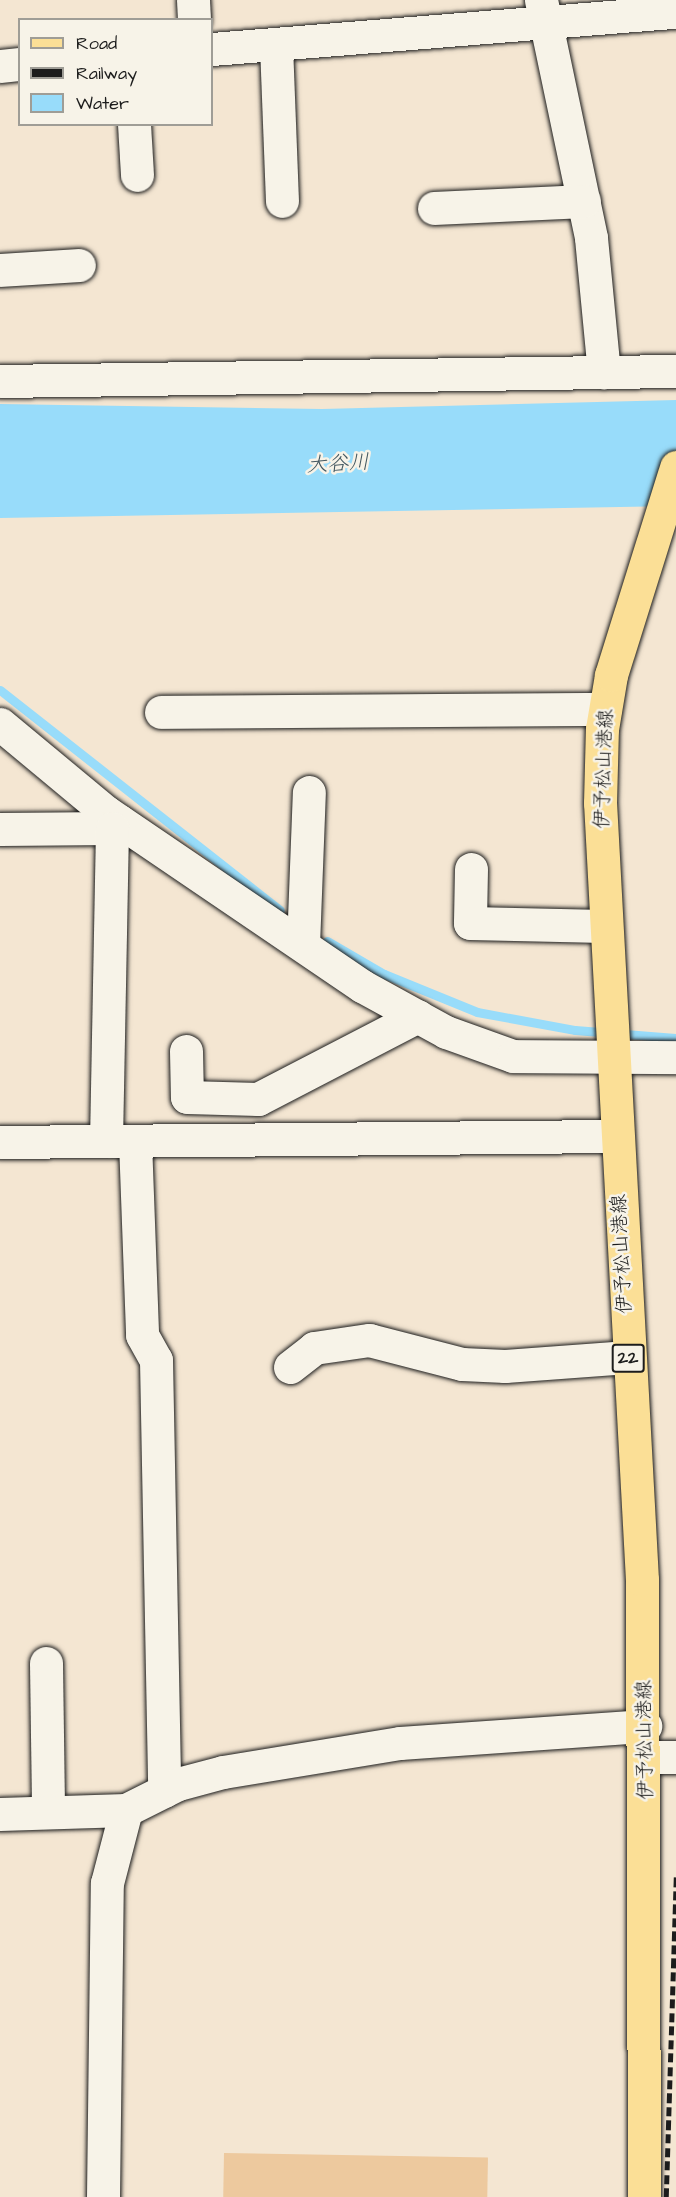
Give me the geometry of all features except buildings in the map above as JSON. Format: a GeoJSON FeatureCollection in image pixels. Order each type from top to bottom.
{"type":"FeatureCollection","features":[{"type":"Feature","properties":{"kind":"main road","name":"伊予松山港線"},"geometry":{"type":"LineString","coordinates":[[644,2197],[656,1746],[628,1357],[610,1056],[600,803],[605,709],[626,614],[676,467]]}},
{"type":"Feature","properties":{"kind":"street"},"geometry":{"type":"LineString","coordinates":[[192,0],[195,18]]}},
{"type":"Feature","properties":{"kind":"street"},"geometry":{"type":"LineString","coordinates":[[213,50],[276,45],[544,12],[676,12]]}},
{"type":"Feature","properties":{"kind":"street"},"geometry":{"type":"LineString","coordinates":[[544,12],[584,201],[604,372]]}},
{"type":"Feature","properties":{"kind":"street"},"geometry":{"type":"LineString","coordinates":[[276,45],[282,201]]}},
{"type":"Feature","properties":{"kind":"street"},"geometry":{"type":"LineString","coordinates":[[0,66],[18,64]]}},
{"type":"Feature","properties":{"kind":"street"},"geometry":{"type":"LineString","coordinates":[[134,126],[137,175]]}},
{"type":"Feature","properties":{"kind":"street"},"geometry":{"type":"LineString","coordinates":[[434,208],[584,201]]}},
{"type":"Feature","properties":{"kind":"street"},"geometry":{"type":"LineString","coordinates":[[0,270],[79,265]]}},
{"type":"Feature","properties":{"kind":"street"},"geometry":{"type":"LineString","coordinates":[[0,381],[676,371]]}},
{"type":"Feature","properties":{"kind":"street"},"geometry":{"type":"LineString","coordinates":[[161,712],[605,709]]}},
{"type":"Feature","properties":{"kind":"street"},"geometry":{"type":"LineString","coordinates":[[0,724],[116,824],[418,1016],[513,1056],[676,1057]]}},
{"type":"Feature","properties":{"kind":"street"},"geometry":{"type":"LineString","coordinates":[[303,945],[309,792]]}},
{"type":"Feature","properties":{"kind":"street"},"geometry":{"type":"LineString","coordinates":[[0,829],[116,824]]}},
{"type":"Feature","properties":{"kind":"street"},"geometry":{"type":"LineString","coordinates":[[116,824],[120,1141],[142,1335],[156,1360],[164,1791]]}},
{"type":"Feature","properties":{"kind":"street"},"geometry":{"type":"LineString","coordinates":[[471,869],[470,922],[604,926]]}},
{"type":"Feature","properties":{"kind":"street"},"geometry":{"type":"LineString","coordinates":[[186,1051],[187,1097],[258,1099],[418,1016]]}},
{"type":"Feature","properties":{"kind":"street"},"geometry":{"type":"LineString","coordinates":[[0,1142],[615,1136]]}},
{"type":"Feature","properties":{"kind":"street"},"geometry":{"type":"LineString","coordinates":[[290,1367],[314,1348],[369,1340],[462,1364],[505,1366],[628,1357]]}},
{"type":"Feature","properties":{"kind":"street"},"geometry":{"type":"LineString","coordinates":[[46,1663],[48,1812]]}},
{"type":"Feature","properties":{"kind":"street"},"geometry":{"type":"LineString","coordinates":[[0,1814],[126,1810],[164,1791],[223,1772],[400,1743],[656,1746]]}},
{"type":"Feature","properties":{"kind":"street"},"geometry":{"type":"LineString","coordinates":[[103,2197],[107,1883],[126,1810]]}},
{"type":"Feature","properties":{"kind":"water","name":"大谷川"},"geometry":{"type":"Polygon","coordinates":[[[676,400],[676,506],[0,518],[0,404],[322,409],[676,400]]]}},
{"type":"Feature","properties":{"kind":"waterway"},"geometry":{"type":"LineString","coordinates":[[0,690],[280,910]]}},
{"type":"Feature","properties":{"kind":"waterway"},"geometry":{"type":"LineString","coordinates":[[327,941],[384,974],[477,1012],[575,1030],[676,1038]]}},
{"type":"Feature","properties":{"kind":"railway"},"geometry":{"type":"LineString","coordinates":[[666,2197],[676,1873]]}}]}
